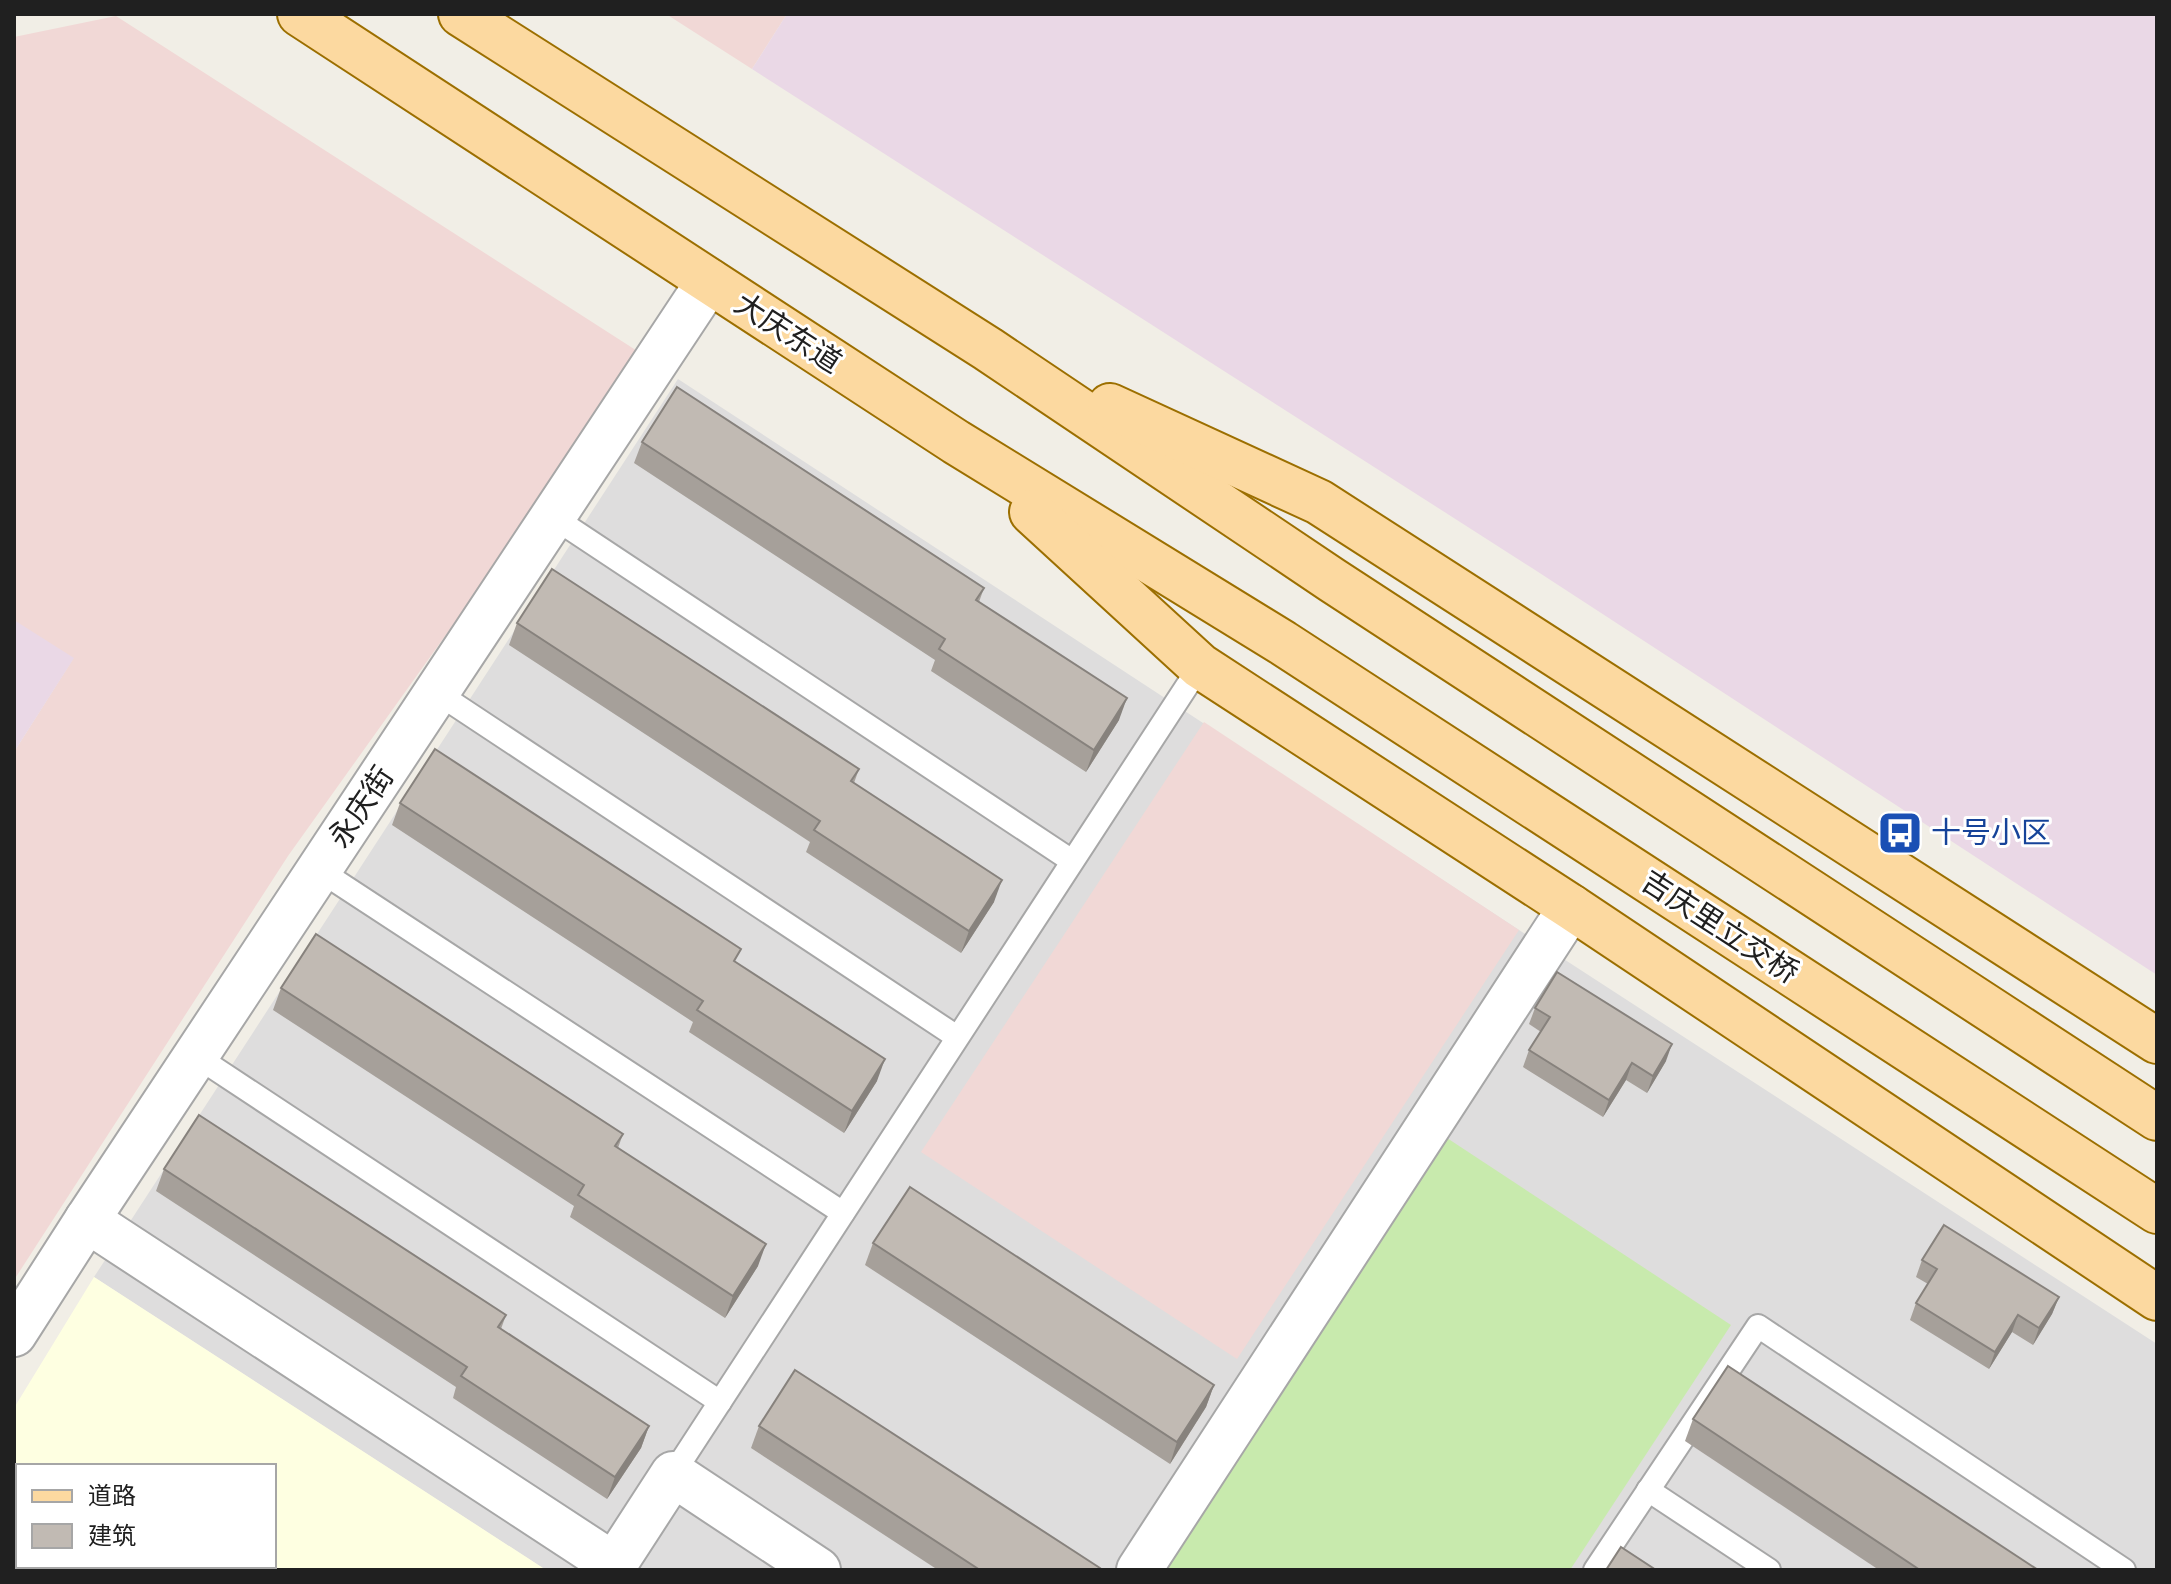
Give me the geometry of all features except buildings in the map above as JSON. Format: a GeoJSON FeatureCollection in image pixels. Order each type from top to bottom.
{"type":"FeatureCollection","features":[{"type":"Feature","properties":{"kind":"main road","name":"大庆东道"},"geometry":{"type":"LineString","coordinates":[[300,14],[956,442],[1283,643]]}},
{"type":"Feature","properties":{"kind":"main road"},"geometry":{"type":"LineString","coordinates":[[461,14],[988,349],[1332,580],[2157,1118]]}},
{"type":"Feature","properties":{"kind":"main road"},"geometry":{"type":"LineString","coordinates":[[988,349],[1319,502],[2157,1041]]}},
{"type":"Feature","properties":{"kind":"main road"},"geometry":{"type":"LineString","coordinates":[[956,442],[1200,666],[1571,907],[2157,1298]]}},
{"type":"Feature","properties":{"kind":"main road","name":"吉庆里立交桥"},"geometry":{"type":"LineString","coordinates":[[1283,643],[2157,1211]]}},
{"type":"Feature","properties":{"kind":"street","name":"永庆街"},"geometry":{"type":"LineString","coordinates":[[14,1334],[709,281]]}},
{"type":"Feature","properties":{"kind":"street"},"geometry":{"type":"LineString","coordinates":[[1139,1570],[1571,907]]}},
{"type":"Feature","properties":{"kind":"street"},"geometry":{"type":"LineString","coordinates":[[87,1220],[614,1565],[673,1474],[818,1570]]}},
{"type":"Feature","properties":{"kind":"lane"},"geometry":{"type":"LineString","coordinates":[[553,517],[1072,861]]}},
{"type":"Feature","properties":{"kind":"lane"},"geometry":{"type":"LineString","coordinates":[[673,1474],[1200,666]]}},
{"type":"Feature","properties":{"kind":"lane"},"geometry":{"type":"LineString","coordinates":[[436,692],[957,1037]]}},
{"type":"Feature","properties":{"kind":"lane"},"geometry":{"type":"LineString","coordinates":[[319,870],[843,1213]]}},
{"type":"Feature","properties":{"kind":"lane"},"geometry":{"type":"LineString","coordinates":[[196,1056],[720,1402]]}},
{"type":"Feature","properties":{"kind":"lane"},"geometry":{"type":"LineString","coordinates":[[1595,1570],[1758,1326],[2118,1568]]}},
{"type":"Feature","properties":{"kind":"lane"},"geometry":{"type":"LineString","coordinates":[[1648,1490],[1769,1570]]}},
{"type":"Feature","properties":{"kind":"shaded area"},"geometry":{"type":"Polygon","coordinates":[[[666,14],[787,14],[752,69],[666,14]]]}},
{"type":"Feature","properties":{"kind":"shaded area"},"geometry":{"type":"Polygon","coordinates":[[[787,14],[2157,14],[2157,975],[1532,568],[752,69],[787,14]]]}},
{"type":"Feature","properties":{"kind":"shaded area"},"geometry":{"type":"Polygon","coordinates":[[[116,16],[645,356],[288,856],[14,1280],[14,752],[73,659],[14,621],[14,37],[116,16]]]}},
{"type":"Feature","properties":{"kind":"shaded area"},"geometry":{"type":"Polygon","coordinates":[[[678,379],[2157,1344],[2157,1570],[546,1570],[94,1277],[678,379]]]}},
{"type":"Feature","properties":{"kind":"shaded area"},"geometry":{"type":"Polygon","coordinates":[[[14,620],[74,658],[14,752],[14,620]]]}},
{"type":"Feature","properties":{"kind":"shaded area"},"geometry":{"type":"Polygon","coordinates":[[[1204,722],[1519,930],[1237,1359],[921,1152],[1204,722]]]}},
{"type":"Feature","properties":{"kind":"shaded area"},"geometry":{"type":"Polygon","coordinates":[[[94,1277],[546,1570],[14,1570],[14,1408],[94,1277]]]}},
{"type":"Feature","properties":{"kind":"green space"},"geometry":{"type":"Polygon","coordinates":[[[1447,1138],[1731,1325],[1570,1570],[1164,1570],[1447,1138]]]}},
{"type":"Feature","properties":{"kind":"green space"},"geometry":{"type":"Polygon","coordinates":[[[16,1532],[16,1568],[199,1570],[14,1570],[16,1532]]]}},
{"type":"Feature","properties":{"kind":"place","name":"十号小区"},"geometry":{"type":"Point","coordinates":[1900,833]}}]}
